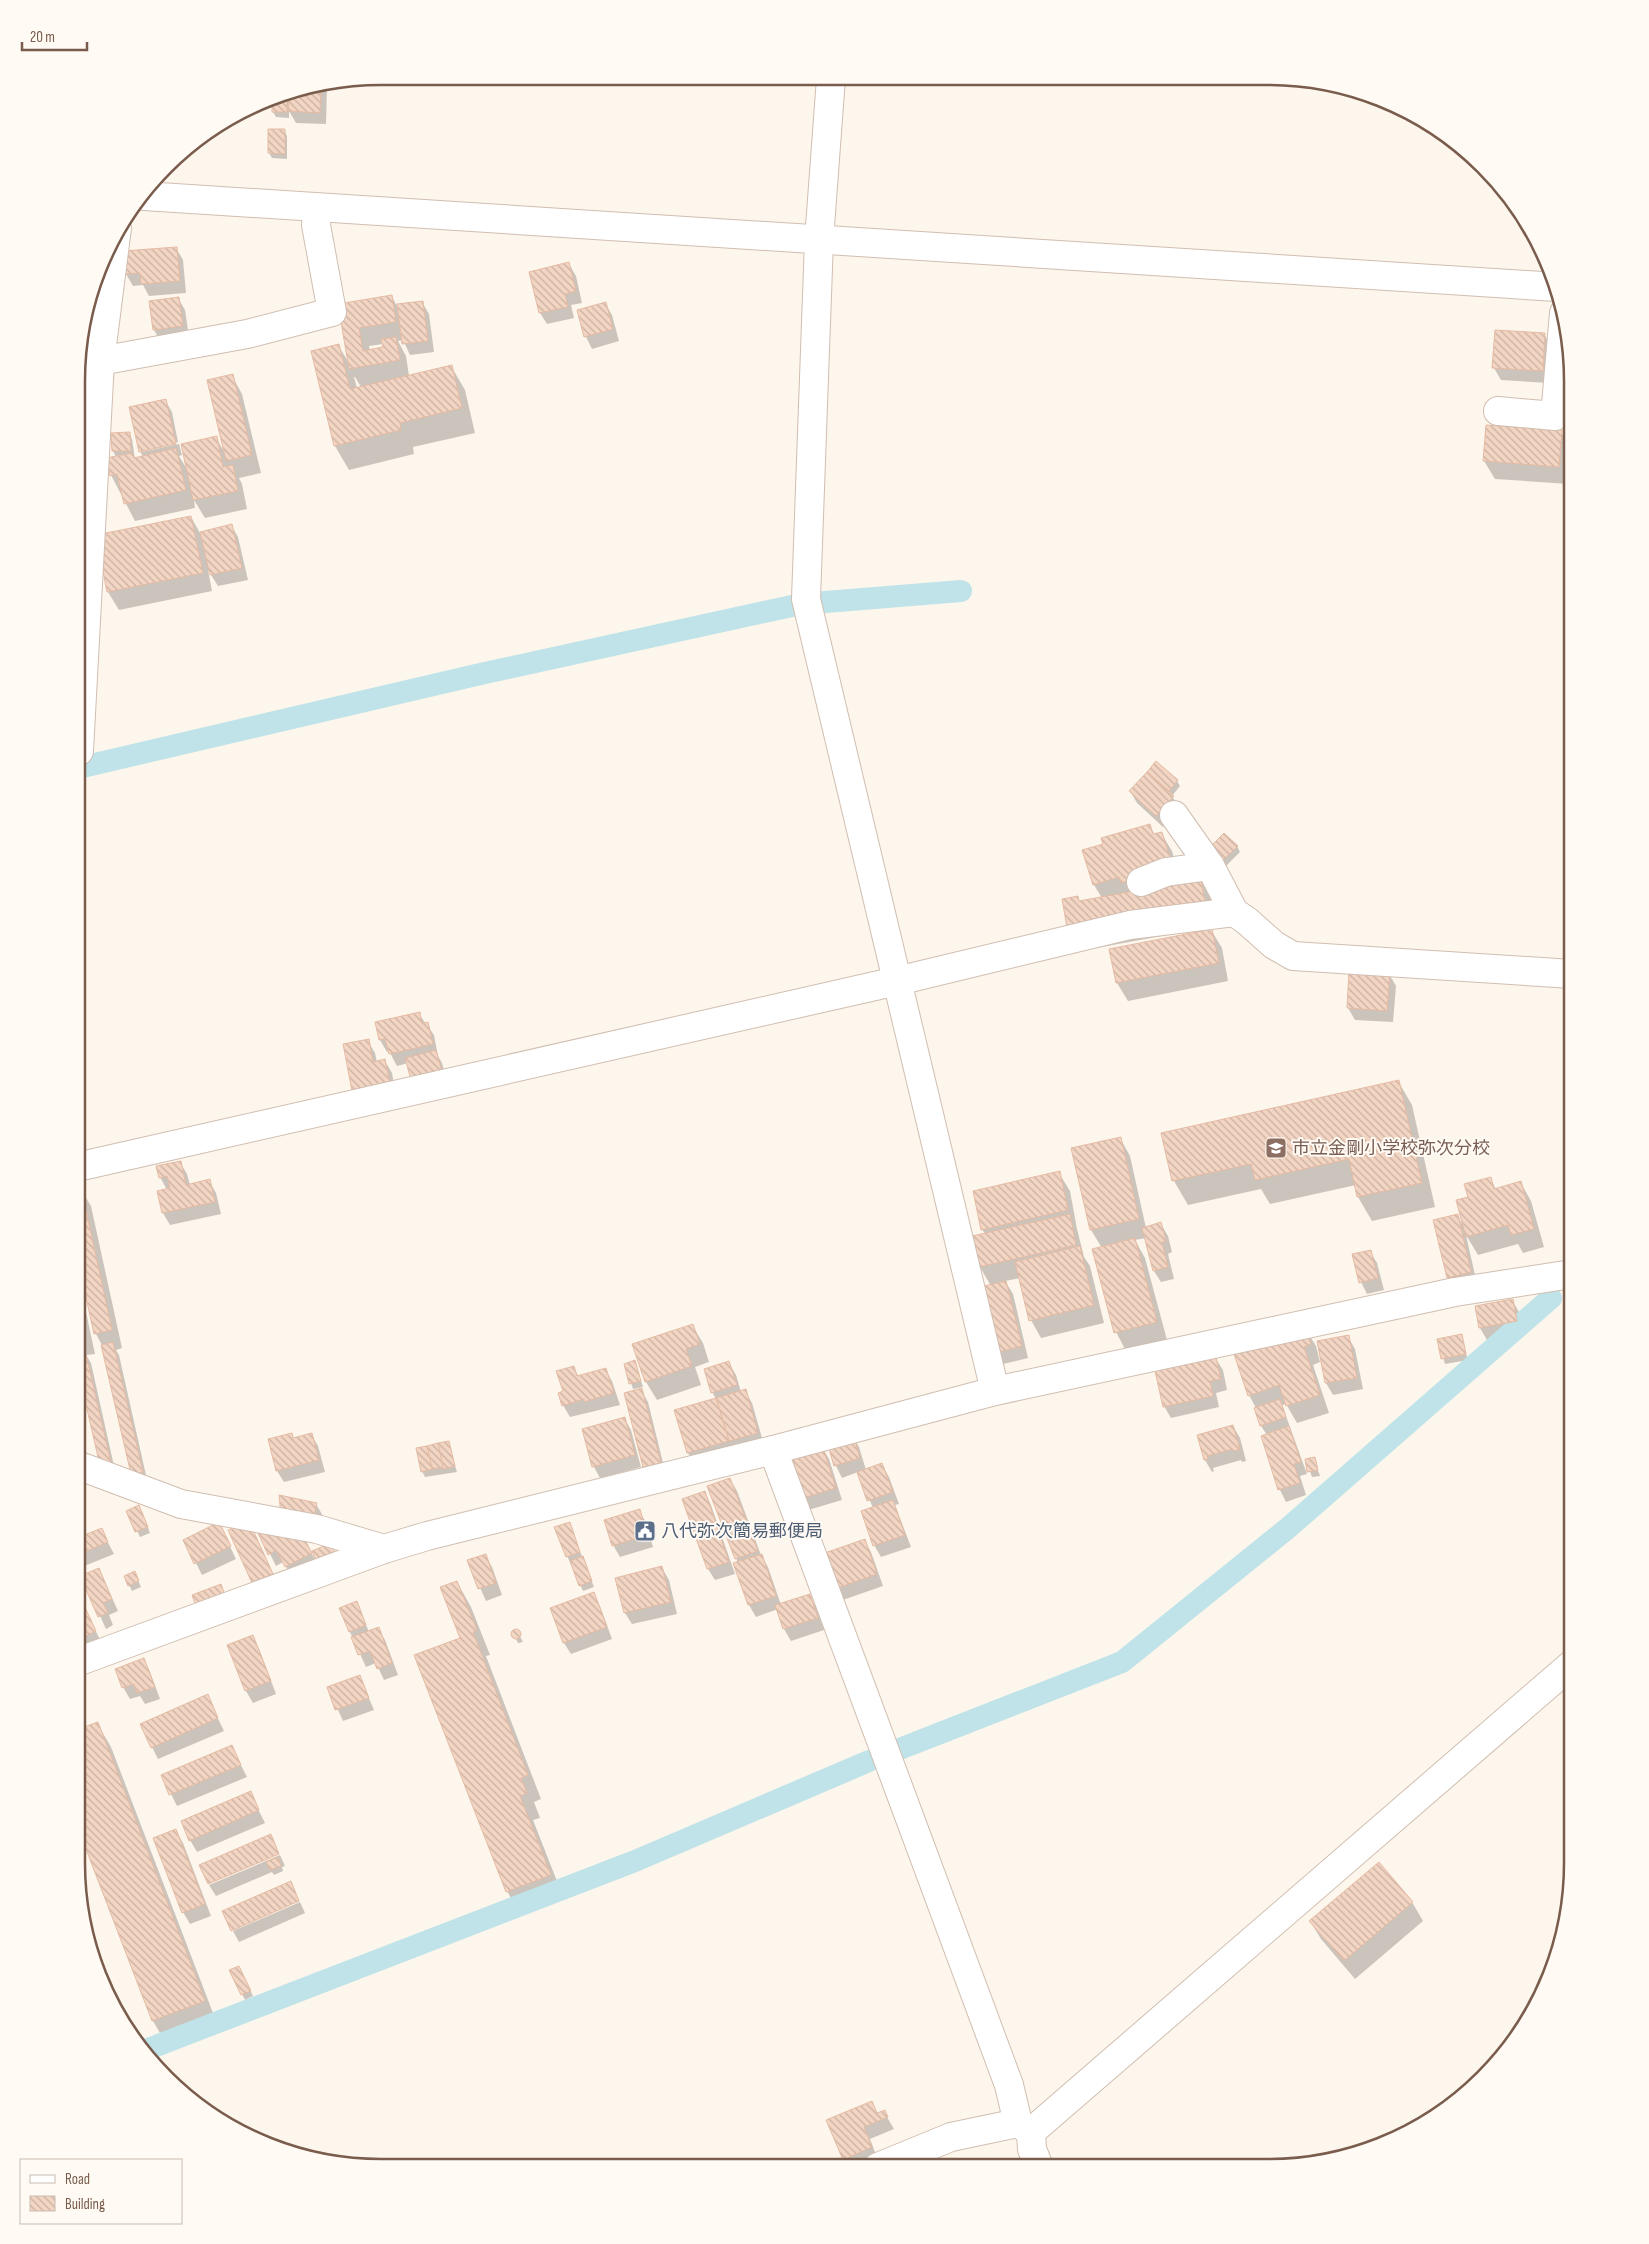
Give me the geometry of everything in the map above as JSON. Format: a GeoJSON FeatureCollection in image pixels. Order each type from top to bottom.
{"type":"FeatureCollection","features":[{"type":"Feature","properties":{"kind":"street"},"geometry":{"type":"LineString","coordinates":[[830,85],[819,240],[806,599],[995,1391]]}},
{"type":"Feature","properties":{"kind":"street"},"geometry":{"type":"LineString","coordinates":[[150,196],[1548,287]]}},
{"type":"Feature","properties":{"kind":"street"},"geometry":{"type":"LineString","coordinates":[[100,361],[247,334],[332,312],[316,225],[317,208]]}},
{"type":"Feature","properties":{"kind":"street"},"geometry":{"type":"LineString","coordinates":[[85,640],[100,361],[115,253]]}},
{"type":"Feature","properties":{"kind":"street"},"geometry":{"type":"LineString","coordinates":[[1498,411],[1555,416],[1561,344]]}},
{"type":"Feature","properties":{"kind":"street"},"geometry":{"type":"LineString","coordinates":[[1174,814],[1210,866],[1234,912],[1274,945],[1293,956],[1564,973]]}},
{"type":"Feature","properties":{"kind":"street"},"geometry":{"type":"LineString","coordinates":[[1142,882],[1166,872],[1210,866]]}},
{"type":"Feature","properties":{"kind":"street"},"geometry":{"type":"LineString","coordinates":[[85,1165],[897,981],[1130,925],[1234,912]]}},
{"type":"Feature","properties":{"kind":"street"},"geometry":{"type":"LineString","coordinates":[[85,1659],[384,1548],[773,1450],[995,1391],[1455,1292],[1564,1275]]}},
{"type":"Feature","properties":{"kind":"street"},"geometry":{"type":"LineString","coordinates":[[773,1450],[1036,2159]]}},
{"type":"Feature","properties":{"kind":"street"},"geometry":{"type":"LineString","coordinates":[[85,1468],[181,1504],[317,1529],[384,1548]]}},
{"type":"Feature","properties":{"kind":"street"},"geometry":{"type":"LineString","coordinates":[[897,2159],[951,2137],[1025,2128],[1564,1671]]}},
{"type":"Feature","properties":{"kind":"building"},"geometry":{"type":"Polygon","coordinates":[[[321,91],[320,113],[288,111],[289,100],[321,91]]]}},
{"type":"Feature","properties":{"kind":"building"},"geometry":{"type":"Polygon","coordinates":[[[287,101],[287,112],[272,112],[272,106],[287,101]]]}},
{"type":"Feature","properties":{"kind":"building"},"geometry":{"type":"Polygon","coordinates":[[[268,129],[285,129],[285,154],[268,153],[268,129]]]}},
{"type":"Feature","properties":{"kind":"building"},"geometry":{"type":"Polygon","coordinates":[[[177,247],[180,281],[141,284],[140,273],[124,274],[123,251],[177,247]]]}},
{"type":"Feature","properties":{"kind":"building"},"geometry":{"type":"Polygon","coordinates":[[[569,262],[576,291],[565,294],[568,307],[539,313],[529,272],[569,262]]]}},
{"type":"Feature","properties":{"kind":"building"},"geometry":{"type":"Polygon","coordinates":[[[392,295],[396,322],[359,328],[363,351],[383,347],[381,339],[396,337],[400,360],[349,369],[338,304],[392,295]]]}},
{"type":"Feature","properties":{"kind":"building"},"geometry":{"type":"Polygon","coordinates":[[[179,297],[183,326],[153,330],[149,301],[179,297]]]}},
{"type":"Feature","properties":{"kind":"building"},"geometry":{"type":"Polygon","coordinates":[[[423,301],[428,341],[402,344],[397,304],[423,301]]]}},
{"type":"Feature","properties":{"kind":"building"},"geometry":{"type":"Polygon","coordinates":[[[606,302],[613,329],[584,337],[577,310],[606,302]]]}},
{"type":"Feature","properties":{"kind":"building"},"geometry":{"type":"Polygon","coordinates":[[[1495,330],[1545,333],[1543,371],[1492,368],[1495,330]]]}},
{"type":"Feature","properties":{"kind":"building"},"geometry":{"type":"Polygon","coordinates":[[[339,344],[350,389],[452,365],[462,408],[400,423],[401,430],[334,446],[311,351],[339,344]]]}},
{"type":"Feature","properties":{"kind":"building"},"geometry":{"type":"Polygon","coordinates":[[[233,374],[252,455],[226,461],[207,380],[233,374]]]}},
{"type":"Feature","properties":{"kind":"building"},"geometry":{"type":"Polygon","coordinates":[[[166,399],[176,444],[139,452],[129,407],[166,399]]]}},
{"type":"Feature","properties":{"kind":"building"},"geometry":{"type":"Polygon","coordinates":[[[1486,425],[1562,430],[1559,467],[1483,461],[1486,425]]]}},
{"type":"Feature","properties":{"kind":"building"},"geometry":{"type":"Polygon","coordinates":[[[130,432],[131,451],[112,451],[111,433],[130,432]]]}},
{"type":"Feature","properties":{"kind":"building"},"geometry":{"type":"Polygon","coordinates":[[[217,436],[223,467],[233,465],[238,491],[193,500],[181,444],[217,436]]]}},
{"type":"Feature","properties":{"kind":"building"},"geometry":{"type":"Polygon","coordinates":[[[176,448],[186,490],[124,504],[117,474],[110,476],[106,458],[132,453],[134,458],[176,448]]]}},
{"type":"Feature","properties":{"kind":"building"},"geometry":{"type":"Polygon","coordinates":[[[191,516],[203,573],[107,592],[96,535],[191,516]]]}},
{"type":"Feature","properties":{"kind":"building"},"geometry":{"type":"Polygon","coordinates":[[[232,524],[242,568],[210,575],[200,532],[232,524]]]}},
{"type":"Feature","properties":{"kind":"building"},"geometry":{"type":"Polygon","coordinates":[[[1156,761],[1178,780],[1169,791],[1147,772],[1156,761]]]}},
{"type":"Feature","properties":{"kind":"building"},"geometry":{"type":"Polygon","coordinates":[[[1147,772],[1174,796],[1156,816],[1129,791],[1147,772]]]}},
{"type":"Feature","properties":{"kind":"building"},"geometry":{"type":"Polygon","coordinates":[[[1150,824],[1153,834],[1162,832],[1172,864],[1121,883],[1119,877],[1093,885],[1082,850],[1103,844],[1101,838],[1150,824]]]}},
{"type":"Feature","properties":{"kind":"building"},"geometry":{"type":"Polygon","coordinates":[[[1224,833],[1238,846],[1222,861],[1209,848],[1224,833]]]}},
{"type":"Feature","properties":{"kind":"building"},"geometry":{"type":"Polygon","coordinates":[[[1200,874],[1206,908],[1068,933],[1062,899],[1078,896],[1079,901],[1150,888],[1200,874]]]}},
{"type":"Feature","properties":{"kind":"building"},"geometry":{"type":"Polygon","coordinates":[[[1212,929],[1219,963],[1116,983],[1109,949],[1212,929]]]}},
{"type":"Feature","properties":{"kind":"building"},"geometry":{"type":"Polygon","coordinates":[[[1349,970],[1390,973],[1387,1011],[1347,1008],[1349,970]]]}},
{"type":"Feature","properties":{"kind":"building"},"geometry":{"type":"Polygon","coordinates":[[[420,1012],[422,1024],[428,1022],[433,1044],[389,1054],[385,1039],[379,1040],[375,1022],[420,1012]]]}},
{"type":"Feature","properties":{"kind":"building"},"geometry":{"type":"Polygon","coordinates":[[[369,1039],[373,1062],[385,1059],[390,1084],[352,1091],[343,1044],[369,1039]]]}},
{"type":"Feature","properties":{"kind":"building"},"geometry":{"type":"Polygon","coordinates":[[[436,1050],[442,1072],[411,1080],[405,1058],[436,1050]]]}},
{"type":"Feature","properties":{"kind":"building"},"geometry":{"type":"Polygon","coordinates":[[[1399,1080],[1422,1183],[1357,1197],[1349,1159],[1255,1180],[1251,1164],[1172,1181],[1161,1133],[1399,1080]]]}},
{"type":"Feature","properties":{"kind":"building"},"geometry":{"type":"Polygon","coordinates":[[[1121,1137],[1139,1219],[1090,1230],[1071,1148],[1121,1137]]]}},
{"type":"Feature","properties":{"kind":"building"},"geometry":{"type":"Polygon","coordinates":[[[181,1161],[186,1185],[210,1179],[215,1202],[162,1213],[157,1191],[170,1188],[167,1176],[159,1178],[156,1166],[181,1161]]]}},
{"type":"Feature","properties":{"kind":"building"},"geometry":{"type":"Polygon","coordinates":[[[1060,1171],[1068,1210],[981,1230],[973,1191],[1060,1171]]]}},
{"type":"Feature","properties":{"kind":"building"},"geometry":{"type":"Polygon","coordinates":[[[1491,1177],[1494,1189],[1521,1181],[1534,1229],[1511,1235],[1508,1225],[1466,1237],[1456,1200],[1468,1197],[1464,1184],[1491,1177]]]}},
{"type":"Feature","properties":{"kind":"building"},"geometry":{"type":"Polygon","coordinates":[[[85,1205],[112,1330],[94,1334],[85,1293],[85,1205]]]}},
{"type":"Feature","properties":{"kind":"building"},"geometry":{"type":"Polygon","coordinates":[[[1070,1214],[1076,1245],[979,1267],[972,1236],[1070,1214]]]}},
{"type":"Feature","properties":{"kind":"building"},"geometry":{"type":"Polygon","coordinates":[[[1458,1214],[1471,1272],[1447,1278],[1433,1220],[1458,1214]]]}},
{"type":"Feature","properties":{"kind":"building"},"geometry":{"type":"Polygon","coordinates":[[[1161,1222],[1166,1241],[1162,1242],[1168,1267],[1153,1271],[1142,1228],[1161,1222]]]}},
{"type":"Feature","properties":{"kind":"building"},"geometry":{"type":"Polygon","coordinates":[[[1135,1238],[1157,1322],[1114,1333],[1092,1249],[1135,1238]]]}},
{"type":"Feature","properties":{"kind":"building"},"geometry":{"type":"Polygon","coordinates":[[[1080,1246],[1094,1305],[1029,1321],[1015,1262],[1080,1246]]]}},
{"type":"Feature","properties":{"kind":"building"},"geometry":{"type":"Polygon","coordinates":[[[1371,1250],[1378,1278],[1359,1283],[1352,1254],[1371,1250]]]}},
{"type":"Feature","properties":{"kind":"building"},"geometry":{"type":"Polygon","coordinates":[[[1006,1281],[1022,1346],[995,1353],[979,1287],[1006,1281]]]}},
{"type":"Feature","properties":{"kind":"building"},"geometry":{"type":"Polygon","coordinates":[[[1513,1299],[1517,1321],[1479,1328],[1475,1306],[1513,1299]]]}},
{"type":"Feature","properties":{"kind":"building"},"geometry":{"type":"Polygon","coordinates":[[[693,1324],[700,1344],[686,1349],[692,1366],[645,1382],[632,1344],[693,1324]]]}},
{"type":"Feature","properties":{"kind":"building"},"geometry":{"type":"Polygon","coordinates":[[[1462,1334],[1466,1354],[1441,1359],[1437,1339],[1462,1334]]]}},
{"type":"Feature","properties":{"kind":"building"},"geometry":{"type":"Polygon","coordinates":[[[1308,1335],[1311,1344],[1304,1347],[1320,1395],[1286,1406],[1279,1385],[1248,1396],[1233,1351],[1308,1335]]]}},
{"type":"Feature","properties":{"kind":"building"},"geometry":{"type":"Polygon","coordinates":[[[1349,1335],[1357,1378],[1325,1383],[1317,1341],[1349,1335]]]}},
{"type":"Feature","properties":{"kind":"building"},"geometry":{"type":"Polygon","coordinates":[[[113,1342],[143,1472],[131,1474],[101,1345],[113,1342]]]}},
{"type":"Feature","properties":{"kind":"building"},"geometry":{"type":"Polygon","coordinates":[[[85,1350],[111,1463],[100,1466],[85,1400],[85,1350]]]}},
{"type":"Feature","properties":{"kind":"building"},"geometry":{"type":"Polygon","coordinates":[[[1216,1357],[1221,1379],[1210,1381],[1213,1396],[1163,1407],[1155,1371],[1216,1357]]]}},
{"type":"Feature","properties":{"kind":"building"},"geometry":{"type":"Polygon","coordinates":[[[635,1360],[641,1381],[629,1384],[624,1364],[635,1360]]]}},
{"type":"Feature","properties":{"kind":"building"},"geometry":{"type":"Polygon","coordinates":[[[729,1361],[737,1385],[711,1393],[704,1369],[729,1361]]]}},
{"type":"Feature","properties":{"kind":"building"},"geometry":{"type":"Polygon","coordinates":[[[574,1366],[577,1376],[606,1368],[614,1393],[562,1406],[558,1393],[563,1391],[556,1371],[574,1366]]]}},
{"type":"Feature","properties":{"kind":"building"},"geometry":{"type":"Polygon","coordinates":[[[642,1388],[661,1463],[643,1467],[624,1393],[642,1388]]]}},
{"type":"Feature","properties":{"kind":"building"},"geometry":{"type":"Polygon","coordinates":[[[746,1389],[758,1433],[729,1441],[716,1398],[746,1389]]]}},
{"type":"Feature","properties":{"kind":"building"},"geometry":{"type":"Polygon","coordinates":[[[716,1398],[729,1441],[687,1453],[674,1410],[716,1398]]]}},
{"type":"Feature","properties":{"kind":"building"},"geometry":{"type":"Polygon","coordinates":[[[1280,1399],[1286,1417],[1260,1426],[1254,1408],[1280,1399]]]}},
{"type":"Feature","properties":{"kind":"building"},"geometry":{"type":"Polygon","coordinates":[[[625,1417],[635,1455],[592,1467],[582,1429],[625,1417]]]}},
{"type":"Feature","properties":{"kind":"building"},"geometry":{"type":"Polygon","coordinates":[[[1233,1425],[1240,1449],[1207,1456],[1208,1459],[1204,1460],[1197,1435],[1233,1425]]]}},
{"type":"Feature","properties":{"kind":"building"},"geometry":{"type":"Polygon","coordinates":[[[1289,1426],[1301,1462],[1294,1464],[1300,1483],[1278,1490],[1261,1436],[1289,1426]]]}},
{"type":"Feature","properties":{"kind":"building"},"geometry":{"type":"Polygon","coordinates":[[[292,1433],[293,1438],[312,1433],[319,1460],[276,1471],[268,1439],[292,1433]]]}},
{"type":"Feature","properties":{"kind":"building"},"geometry":{"type":"Polygon","coordinates":[[[853,1434],[860,1458],[834,1466],[827,1442],[853,1434]]]}},
{"type":"Feature","properties":{"kind":"building"},"geometry":{"type":"Polygon","coordinates":[[[449,1441],[455,1466],[443,1469],[438,1443],[449,1441]]]}},
{"type":"Feature","properties":{"kind":"building"},"geometry":{"type":"Polygon","coordinates":[[[438,1443],[443,1467],[432,1469],[427,1446],[438,1443]]]}},
{"type":"Feature","properties":{"kind":"building"},"geometry":{"type":"Polygon","coordinates":[[[822,1445],[836,1488],[797,1500],[783,1458],[822,1445]]]}},
{"type":"Feature","properties":{"kind":"building"},"geometry":{"type":"Polygon","coordinates":[[[427,1446],[432,1469],[421,1472],[416,1448],[427,1446]]]}},
{"type":"Feature","properties":{"kind":"building"},"geometry":{"type":"Polygon","coordinates":[[[1315,1457],[1318,1470],[1307,1472],[1305,1459],[1315,1457]]]}},
{"type":"Feature","properties":{"kind":"building"},"geometry":{"type":"Polygon","coordinates":[[[882,1463],[893,1492],[867,1501],[857,1472],[882,1463]]]}},
{"type":"Feature","properties":{"kind":"building"},"geometry":{"type":"Polygon","coordinates":[[[730,1478],[758,1551],[735,1559],[707,1486],[730,1478]]]}},
{"type":"Feature","properties":{"kind":"building"},"geometry":{"type":"Polygon","coordinates":[[[705,1491],[729,1562],[707,1569],[682,1499],[705,1491]]]}},
{"type":"Feature","properties":{"kind":"building"},"geometry":{"type":"Polygon","coordinates":[[[279,1495],[317,1503],[313,1522],[281,1516],[279,1495]]]}},
{"type":"Feature","properties":{"kind":"building"},"geometry":{"type":"Polygon","coordinates":[[[893,1500],[905,1535],[873,1546],[861,1511],[893,1500]]]}},
{"type":"Feature","properties":{"kind":"building"},"geometry":{"type":"Polygon","coordinates":[[[139,1505],[148,1527],[135,1532],[126,1511],[139,1505]]]}},
{"type":"Feature","properties":{"kind":"building"},"geometry":{"type":"Polygon","coordinates":[[[640,1509],[647,1535],[612,1546],[604,1520],[640,1509]]]}},
{"type":"Feature","properties":{"kind":"building"},"geometry":{"type":"Polygon","coordinates":[[[249,1521],[273,1574],[252,1583],[228,1530],[249,1521]]]}},
{"type":"Feature","properties":{"kind":"building"},"geometry":{"type":"Polygon","coordinates":[[[219,1522],[231,1546],[194,1564],[183,1540],[219,1522]]]}},
{"type":"Feature","properties":{"kind":"building"},"geometry":{"type":"Polygon","coordinates":[[[570,1522],[580,1552],[566,1557],[554,1527],[570,1522]]]}},
{"type":"Feature","properties":{"kind":"building"},"geometry":{"type":"Polygon","coordinates":[[[278,1524],[300,1531],[312,1553],[285,1567],[276,1550],[268,1555],[258,1533],[278,1524]]]}},
{"type":"Feature","properties":{"kind":"building"},"geometry":{"type":"Polygon","coordinates":[[[102,1528],[108,1542],[85,1552],[85,1535],[102,1528]]]}},
{"type":"Feature","properties":{"kind":"building"},"geometry":{"type":"Polygon","coordinates":[[[865,1539],[877,1574],[829,1591],[816,1556],[865,1539]]]}},
{"type":"Feature","properties":{"kind":"building"},"geometry":{"type":"Polygon","coordinates":[[[331,1543],[337,1558],[318,1566],[312,1551],[331,1543]]]}},
{"type":"Feature","properties":{"kind":"building"},"geometry":{"type":"Polygon","coordinates":[[[486,1554],[496,1583],[478,1589],[467,1560],[486,1554]]]}},
{"type":"Feature","properties":{"kind":"building"},"geometry":{"type":"Polygon","coordinates":[[[762,1554],[776,1596],[748,1605],[733,1563],[762,1554]]]}},
{"type":"Feature","properties":{"kind":"building"},"geometry":{"type":"Polygon","coordinates":[[[583,1556],[592,1581],[579,1586],[570,1561],[583,1556]]]}},
{"type":"Feature","properties":{"kind":"building"},"geometry":{"type":"Polygon","coordinates":[[[662,1566],[671,1602],[624,1613],[615,1578],[662,1566]]]}},
{"type":"Feature","properties":{"kind":"building"},"geometry":{"type":"Polygon","coordinates":[[[99,1568],[112,1599],[103,1603],[108,1613],[98,1617],[85,1587],[85,1574],[99,1568]]]}},
{"type":"Feature","properties":{"kind":"building"},"geometry":{"type":"Polygon","coordinates":[[[135,1571],[139,1581],[128,1586],[124,1576],[135,1571]]]}},
{"type":"Feature","properties":{"kind":"building"},"geometry":{"type":"Polygon","coordinates":[[[457,1581],[477,1630],[473,1632],[528,1775],[521,1778],[527,1793],[520,1796],[551,1875],[506,1892],[414,1655],[460,1638],[440,1587],[457,1581]]]}},
{"type":"Feature","properties":{"kind":"building"},"geometry":{"type":"Polygon","coordinates":[[[221,1584],[227,1601],[198,1612],[192,1595],[221,1584]]]}},
{"type":"Feature","properties":{"kind":"building"},"geometry":{"type":"Polygon","coordinates":[[[594,1592],[607,1627],[563,1643],[550,1608],[594,1592]]]}},
{"type":"Feature","properties":{"kind":"building"},"geometry":{"type":"Polygon","coordinates":[[[810,1594],[818,1618],[783,1629],[775,1605],[810,1594]]]}},
{"type":"Feature","properties":{"kind":"building"},"geometry":{"type":"Polygon","coordinates":[[[357,1601],[366,1625],[349,1632],[339,1608],[357,1601]]]}},
{"type":"Feature","properties":{"kind":"building"},"geometry":{"type":"Polygon","coordinates":[[[85,1607],[96,1631],[85,1636],[85,1607]]]}},
{"type":"Feature","properties":{"kind":"building"},"geometry":{"type":"Polygon","coordinates":[[[379,1627],[392,1663],[377,1669],[370,1651],[358,1655],[351,1637],[379,1627]]]}},
{"type":"Feature","properties":{"kind":"building"},"geometry":{"type":"Polygon","coordinates":[[[514,1629],[518,1629],[521,1634],[520,1638],[514,1639],[511,1636],[511,1632],[514,1629]]]}},
{"type":"Feature","properties":{"kind":"building"},"geometry":{"type":"Polygon","coordinates":[[[253,1635],[271,1681],[245,1691],[227,1645],[253,1635]]]}},
{"type":"Feature","properties":{"kind":"building"},"geometry":{"type":"Polygon","coordinates":[[[144,1658],[155,1687],[137,1693],[134,1684],[122,1688],[115,1669],[144,1658]]]}},
{"type":"Feature","properties":{"kind":"building"},"geometry":{"type":"Polygon","coordinates":[[[360,1675],[369,1698],[335,1710],[327,1687],[360,1675]]]}},
{"type":"Feature","properties":{"kind":"building"},"geometry":{"type":"Polygon","coordinates":[[[208,1694],[218,1718],[151,1748],[140,1724],[208,1694]]]}},
{"type":"Feature","properties":{"kind":"building"},"geometry":{"type":"Polygon","coordinates":[[[98,1722],[205,2001],[152,2021],[85,1846],[85,1727],[98,1722]]]}},
{"type":"Feature","properties":{"kind":"building"},"geometry":{"type":"Polygon","coordinates":[[[232,1745],[241,1765],[169,1795],[161,1775],[232,1745]]]}},
{"type":"Feature","properties":{"kind":"building"},"geometry":{"type":"Polygon","coordinates":[[[251,1791],[259,1810],[189,1841],[181,1821],[251,1791]]]}},
{"type":"Feature","properties":{"kind":"building"},"geometry":{"type":"Polygon","coordinates":[[[176,1829],[205,1904],[182,1913],[153,1838],[176,1829]]]}},
{"type":"Feature","properties":{"kind":"building"},"geometry":{"type":"Polygon","coordinates":[[[271,1834],[279,1854],[208,1884],[199,1865],[271,1834]]]}},
{"type":"Feature","properties":{"kind":"building"},"geometry":{"type":"Polygon","coordinates":[[[278,1857],[281,1866],[270,1870],[266,1862],[278,1857]]]}},
{"type":"Feature","properties":{"kind":"building"},"geometry":{"type":"Polygon","coordinates":[[[1379,1862],[1413,1902],[1344,1961],[1309,1921],[1379,1862]]]}},
{"type":"Feature","properties":{"kind":"building"},"geometry":{"type":"Polygon","coordinates":[[[291,1881],[299,1901],[231,1931],[222,1911],[291,1881]]]}},
{"type":"Feature","properties":{"kind":"building"},"geometry":{"type":"Polygon","coordinates":[[[239,1966],[251,1991],[241,1995],[229,1970],[239,1966]]]}},
{"type":"Feature","properties":{"kind":"building"},"geometry":{"type":"Polygon","coordinates":[[[872,2101],[877,2113],[885,2110],[888,2117],[864,2127],[872,2147],[845,2159],[843,2159],[826,2120],[872,2101]]]}},
{"type":"Feature","properties":{"kind":"waterway"},"geometry":{"type":"LineString","coordinates":[[85,766],[476,675],[801,604],[961,591]]}},
{"type":"Feature","properties":{"kind":"waterway"},"geometry":{"type":"LineString","coordinates":[[897,1750],[1122,1662],[1288,1528],[1551,1298]]}},
{"type":"Feature","properties":{"kind":"waterway"},"geometry":{"type":"LineString","coordinates":[[150,2048],[635,1861],[869,1761]]}},
{"type":"Feature","properties":{"kind":"place","name":"市立金剛小学校弥次分校"},"geometry":{"type":"Point","coordinates":[1276,1148]}},
{"type":"Feature","properties":{"kind":"place","name":"八代弥次簡易郵便局"},"geometry":{"type":"Point","coordinates":[645,1531]}}]}
